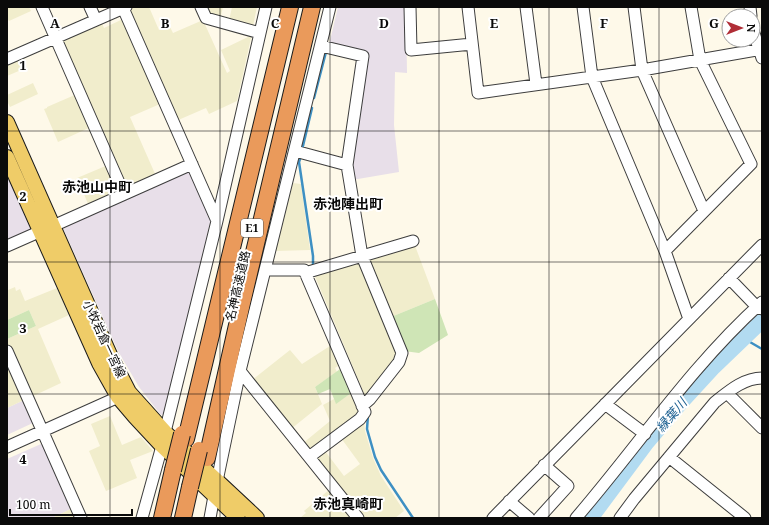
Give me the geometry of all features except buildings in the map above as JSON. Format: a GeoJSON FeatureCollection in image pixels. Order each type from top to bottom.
{"type":"FeatureCollection","features":[{"type":"Feature","properties":{"kind":"highway"},"geometry":{"type":"LineString","coordinates":[[168,518],[176,472],[283,7]]}},
{"type":"Feature","properties":{"kind":"highway","name":"名神高速道路"},"geometry":{"type":"LineString","coordinates":[[184,437],[259,139],[290,7]]}},
{"type":"Feature","properties":{"kind":"highway","name":"名神高速道路"},"geometry":{"type":"LineString","coordinates":[[203,454],[305,7]]}},
{"type":"Feature","properties":{"kind":"highway"},"geometry":{"type":"LineString","coordinates":[[194,518],[201,492],[203,454],[242,303],[312,7]]}},
{"type":"Feature","properties":{"kind":"highway"},"geometry":{"type":"LineString","coordinates":[[162,518],[176,472]]}},
{"type":"Feature","properties":{"kind":"highway"},"geometry":{"type":"LineString","coordinates":[[183,518],[201,492]]}},
{"type":"Feature","properties":{"kind":"main road","name":"小牧岩倉一宮線"},"geometry":{"type":"LineString","coordinates":[[7,122],[99,363],[124,394],[257,518]]}},
{"type":"Feature","properties":{"kind":"main road","name":"小牧岩倉一宮線"},"geometry":{"type":"LineString","coordinates":[[7,157],[47,228]]}},
{"type":"Feature","properties":{"kind":"main road","name":"小牧岩倉一宮線"},"geometry":{"type":"LineString","coordinates":[[124,394],[135,417],[201,492],[238,518]]}},
{"type":"Feature","properties":{"kind":"street"},"geometry":{"type":"LineString","coordinates":[[42,7],[124,194]]}},
{"type":"Feature","properties":{"kind":"street"},"geometry":{"type":"LineString","coordinates":[[90,7],[96,20]]}},
{"type":"Feature","properties":{"kind":"street"},"geometry":{"type":"LineString","coordinates":[[201,7],[206,18],[260,33]]}},
{"type":"Feature","properties":{"kind":"street"},"geometry":{"type":"LineString","coordinates":[[165,432],[217,221],[266,7]]}},
{"type":"Feature","properties":{"kind":"street"},"geometry":{"type":"LineString","coordinates":[[217,480],[240,371],[330,7]]}},
{"type":"Feature","properties":{"kind":"street"},"geometry":{"type":"LineString","coordinates":[[410,7],[411,50],[472,44]]}},
{"type":"Feature","properties":{"kind":"street"},"geometry":{"type":"LineString","coordinates":[[468,7],[478,93],[761,52]]}},
{"type":"Feature","properties":{"kind":"street"},"geometry":{"type":"LineString","coordinates":[[526,7],[536,84]]}},
{"type":"Feature","properties":{"kind":"street"},"geometry":{"type":"LineString","coordinates":[[582,7],[592,77],[665,251],[689,319]]}},
{"type":"Feature","properties":{"kind":"street"},"geometry":{"type":"LineString","coordinates":[[634,7],[642,70],[704,211]]}},
{"type":"Feature","properties":{"kind":"street"},"geometry":{"type":"LineString","coordinates":[[665,251],[751,164],[700,60],[691,7]]}},
{"type":"Feature","properties":{"kind":"street"},"geometry":{"type":"LineString","coordinates":[[7,59],[124,8],[217,221]]}},
{"type":"Feature","properties":{"kind":"street"},"geometry":{"type":"LineString","coordinates":[[320,46],[363,56],[347,165],[362,256],[402,353],[399,362],[370,399],[362,406]]}},
{"type":"Feature","properties":{"kind":"street"},"geometry":{"type":"LineString","coordinates":[[295,151],[347,165]]}},
{"type":"Feature","properties":{"kind":"street"},"geometry":{"type":"LineString","coordinates":[[7,246],[192,164]]}},
{"type":"Feature","properties":{"kind":"street"},"geometry":{"type":"LineString","coordinates":[[305,273],[413,240]]}},
{"type":"Feature","properties":{"kind":"street"},"geometry":{"type":"LineString","coordinates":[[493,518],[762,244]]}},
{"type":"Feature","properties":{"kind":"street"},"geometry":{"type":"LineString","coordinates":[[265,270],[304,270],[365,412],[360,419],[309,457]]}},
{"type":"Feature","properties":{"kind":"street"},"geometry":{"type":"LineString","coordinates":[[576,518],[684,385],[727,336],[760,306],[729,278]]}},
{"type":"Feature","properties":{"kind":"street"},"geometry":{"type":"LineString","coordinates":[[7,351],[81,518]]}},
{"type":"Feature","properties":{"kind":"street"},"geometry":{"type":"LineString","coordinates":[[240,371],[358,518]]}},
{"type":"Feature","properties":{"kind":"street"},"geometry":{"type":"LineString","coordinates":[[620,518],[715,402],[742,383],[762,378]]}},
{"type":"Feature","properties":{"kind":"street"},"geometry":{"type":"LineString","coordinates":[[727,393],[762,428]]}},
{"type":"Feature","properties":{"kind":"street"},"geometry":{"type":"LineString","coordinates":[[7,447],[124,394]]}},
{"type":"Feature","properties":{"kind":"street"},"geometry":{"type":"LineString","coordinates":[[605,404],[645,434]]}},
{"type":"Feature","properties":{"kind":"street"},"geometry":{"type":"LineString","coordinates":[[142,518],[162,446]]}},
{"type":"Feature","properties":{"kind":"street"},"geometry":{"type":"LineString","coordinates":[[669,457],[745,518]]}},
{"type":"Feature","properties":{"kind":"street"},"geometry":{"type":"LineString","coordinates":[[539,518],[568,486],[544,465]]}},
{"type":"Feature","properties":{"kind":"street"},"geometry":{"type":"LineString","coordinates":[[201,492],[210,518]]}},
{"type":"Feature","properties":{"kind":"street"},"geometry":{"type":"LineString","coordinates":[[509,501],[529,518]]}},
{"type":"Feature","properties":{"kind":"shaded area"},"geometry":{"type":"Polygon","coordinates":[[[7,7],[29,7],[31,11],[9,21],[7,18],[7,7]]]}},
{"type":"Feature","properties":{"kind":"shaded area"},"geometry":{"type":"Polygon","coordinates":[[[135,7],[149,7],[159,30],[169,25],[173,33],[203,20],[227,73],[230,71],[221,50],[250,36],[251,38],[237,101],[209,114],[206,108],[176,121],[129,9],[135,7]]]}},
{"type":"Feature","properties":{"kind":"shaded area"},"geometry":{"type":"Polygon","coordinates":[[[205,7],[223,7],[220,19],[212,17],[205,7]]]}},
{"type":"Feature","properties":{"kind":"shaded area"},"geometry":{"type":"Polygon","coordinates":[[[232,7],[257,7],[253,26],[229,21],[232,7]]]}},
{"type":"Feature","properties":{"kind":"shaded area"},"geometry":{"type":"Polygon","coordinates":[[[338,7],[406,7],[407,73],[395,72],[394,125],[399,172],[352,180],[351,169],[367,54],[329,45],[338,7]]]}},
{"type":"Feature","properties":{"kind":"shaded area"},"geometry":{"type":"Polygon","coordinates":[[[123,19],[160,104],[130,117],[156,176],[129,188],[125,187],[61,43],[63,38],[101,21],[104,28],[123,19]]]}},
{"type":"Feature","properties":{"kind":"shaded area"},"geometry":{"type":"Polygon","coordinates":[[[24,57],[26,61],[19,64],[21,70],[7,76],[7,64],[24,57]]]}},
{"type":"Feature","properties":{"kind":"shaded area"},"geometry":{"type":"Polygon","coordinates":[[[33,83],[38,94],[10,107],[7,101],[7,95],[33,83]]]}},
{"type":"Feature","properties":{"kind":"shaded area"},"geometry":{"type":"Polygon","coordinates":[[[77,94],[91,127],[58,142],[44,109],[77,94]]]}},
{"type":"Feature","properties":{"kind":"shaded area"},"geometry":{"type":"Polygon","coordinates":[[[108,165],[118,190],[117,194],[89,206],[77,178],[108,165]]]}},
{"type":"Feature","properties":{"kind":"shaded area"},"geometry":{"type":"Polygon","coordinates":[[[186,170],[191,172],[211,219],[165,414],[161,415],[139,387],[118,351],[63,228],[65,224],[186,170]]]}},
{"type":"Feature","properties":{"kind":"shaded area"},"geometry":{"type":"Polygon","coordinates":[[[7,176],[31,230],[7,240],[7,176]]]}},
{"type":"Feature","properties":{"kind":"shaded area"},"geometry":{"type":"Polygon","coordinates":[[[293,183],[301,184],[310,250],[275,251],[293,183]]]}},
{"type":"Feature","properties":{"kind":"shaded area"},"geometry":{"type":"Polygon","coordinates":[[[414,243],[435,299],[391,317],[369,261],[370,256],[414,243]]]}},
{"type":"Feature","properties":{"kind":"shaded area"},"geometry":{"type":"Polygon","coordinates":[[[358,260],[399,353],[366,398],[314,274],[358,260]]]}},
{"type":"Feature","properties":{"kind":"shaded area"},"geometry":{"type":"Polygon","coordinates":[[[15,287],[16,291],[20,289],[25,301],[57,288],[69,315],[38,329],[61,383],[31,397],[7,343],[7,339],[36,326],[29,310],[7,320],[7,288],[8,290],[15,287]]]}},
{"type":"Feature","properties":{"kind":"shaded area"},"geometry":{"type":"Polygon","coordinates":[[[333,344],[341,364],[335,368],[337,372],[315,387],[322,404],[291,429],[252,380],[290,350],[302,364],[333,344]]]}},
{"type":"Feature","properties":{"kind":"shaded area"},"geometry":{"type":"Polygon","coordinates":[[[7,360],[24,400],[7,408],[7,360]]]}},
{"type":"Feature","properties":{"kind":"shaded area"},"geometry":{"type":"Polygon","coordinates":[[[353,392],[360,415],[309,451],[302,444],[330,421],[323,405],[334,399],[336,403],[353,392]]]}},
{"type":"Feature","properties":{"kind":"shaded area"},"geometry":{"type":"Polygon","coordinates":[[[24,400],[35,422],[7,435],[7,408],[24,400]]]}},
{"type":"Feature","properties":{"kind":"shaded area"},"geometry":{"type":"Polygon","coordinates":[[[110,416],[122,445],[141,437],[153,451],[130,460],[137,478],[106,491],[89,451],[100,446],[91,424],[110,416]]]}},
{"type":"Feature","properties":{"kind":"shaded area"},"geometry":{"type":"Polygon","coordinates":[[[364,420],[365,431],[373,458],[381,476],[404,511],[395,518],[361,518],[316,463],[317,456],[325,451],[344,476],[360,464],[341,438],[364,420]]]}},
{"type":"Feature","properties":{"kind":"shaded area"},"geometry":{"type":"Polygon","coordinates":[[[41,444],[45,445],[73,508],[52,518],[7,518],[7,459],[41,444]]]}},
{"type":"Feature","properties":{"kind":"shaded area"},"geometry":{"type":"Polygon","coordinates":[[[330,489],[353,518],[300,518],[306,513],[304,511],[330,489]]]}},
{"type":"Feature","properties":{"kind":"shaded area"},"geometry":{"type":"Polygon","coordinates":[[[73,508],[77,518],[52,518],[73,508]]]}},
{"type":"Feature","properties":{"kind":"green space"},"geometry":{"type":"Polygon","coordinates":[[[435,299],[448,335],[419,353],[404,351],[391,317],[435,299]]]}},
{"type":"Feature","properties":{"kind":"green space"},"geometry":{"type":"Polygon","coordinates":[[[29,310],[36,326],[7,339],[7,320],[29,310]]]}},
{"type":"Feature","properties":{"kind":"green space"},"geometry":{"type":"Polygon","coordinates":[[[343,367],[354,391],[336,404],[330,389],[318,394],[315,387],[343,367]]]}},
{"type":"Feature","properties":{"kind":"waterway"},"geometry":{"type":"LineString","coordinates":[[314,98],[326,52]]}},
{"type":"Feature","properties":{"kind":"waterway"},"geometry":{"type":"LineString","coordinates":[[302,150],[312,108]]}},
{"type":"Feature","properties":{"kind":"waterway"},"geometry":{"type":"LineString","coordinates":[[300,159],[299,162],[313,256],[313,265]]}},
{"type":"Feature","properties":{"kind":"waterway","name":"縁葉川"},"geometry":{"type":"LineString","coordinates":[[591,518],[646,444],[680,404],[714,367],[762,321]]}},
{"type":"Feature","properties":{"kind":"waterway"},"geometry":{"type":"LineString","coordinates":[[743,338],[762,349]]}},
{"type":"Feature","properties":{"kind":"waterway"},"geometry":{"type":"LineString","coordinates":[[368,415],[367,429],[375,457],[381,470],[413,518]]}},
{"type":"Feature","properties":{"kind":"district","name":"赤池山中町"},"geometry":{"type":"Point","coordinates":[97,187]}},
{"type":"Feature","properties":{"kind":"district","name":"赤池陣出町"},"geometry":{"type":"Point","coordinates":[348,204]}},
{"type":"Feature","properties":{"kind":"district","name":"赤池真崎町"},"geometry":{"type":"Point","coordinates":[348,504]}}]}
